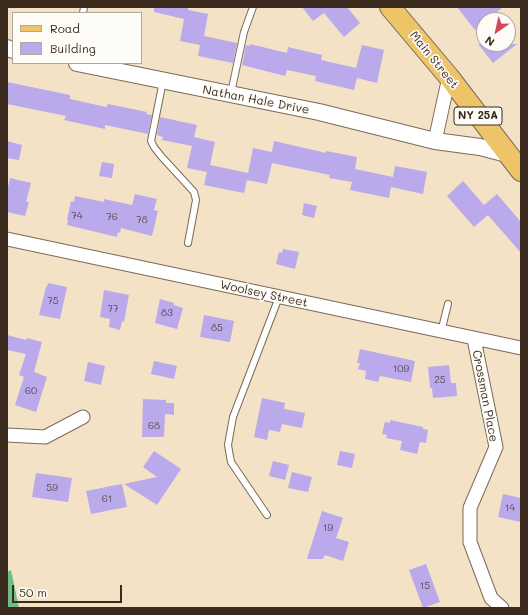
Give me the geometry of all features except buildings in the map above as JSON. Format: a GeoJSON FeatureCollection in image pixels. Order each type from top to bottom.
{"type":"FeatureCollection","features":[{"type":"Feature","properties":{"kind":"main road","name":"Main Street"},"geometry":{"type":"LineString","coordinates":[[390,7],[449,77],[521,171]]}},
{"type":"Feature","properties":{"kind":"street","name":"Nathan Hale Drive"},"geometry":{"type":"LineString","coordinates":[[82,64],[319,112],[435,141],[480,147],[507,154]]}},
{"type":"Feature","properties":{"kind":"street"},"geometry":{"type":"LineString","coordinates":[[435,141],[449,77]]}},
{"type":"Feature","properties":{"kind":"street","name":"Woolsey Street"},"geometry":{"type":"LineString","coordinates":[[7,239],[521,348]]}},
{"type":"Feature","properties":{"kind":"street","name":"Crossman Place"},"geometry":{"type":"LineString","coordinates":[[474,339],[496,447],[470,508],[470,542],[491,598],[502,608]]}},
{"type":"Feature","properties":{"kind":"street"},"geometry":{"type":"LineString","coordinates":[[7,434],[45,437],[83,417]]}},
{"type":"Feature","properties":{"kind":"lane"},"geometry":{"type":"LineString","coordinates":[[230,95],[244,32],[253,7]]}},
{"type":"Feature","properties":{"kind":"lane"},"geometry":{"type":"LineString","coordinates":[[164,81],[151,141],[161,156],[194,192],[196,200],[188,243]]}},
{"type":"Feature","properties":{"kind":"lane"},"geometry":{"type":"LineString","coordinates":[[267,515],[231,462],[228,445],[232,417],[279,297]]}},
{"type":"Feature","properties":{"kind":"lane"},"geometry":{"type":"LineString","coordinates":[[441,332],[448,304]]}},
{"type":"Feature","properties":{"kind":"green space"},"geometry":{"type":"Polygon","coordinates":[[[11,570],[19,608],[7,608],[7,572],[11,570]]]}}]}
